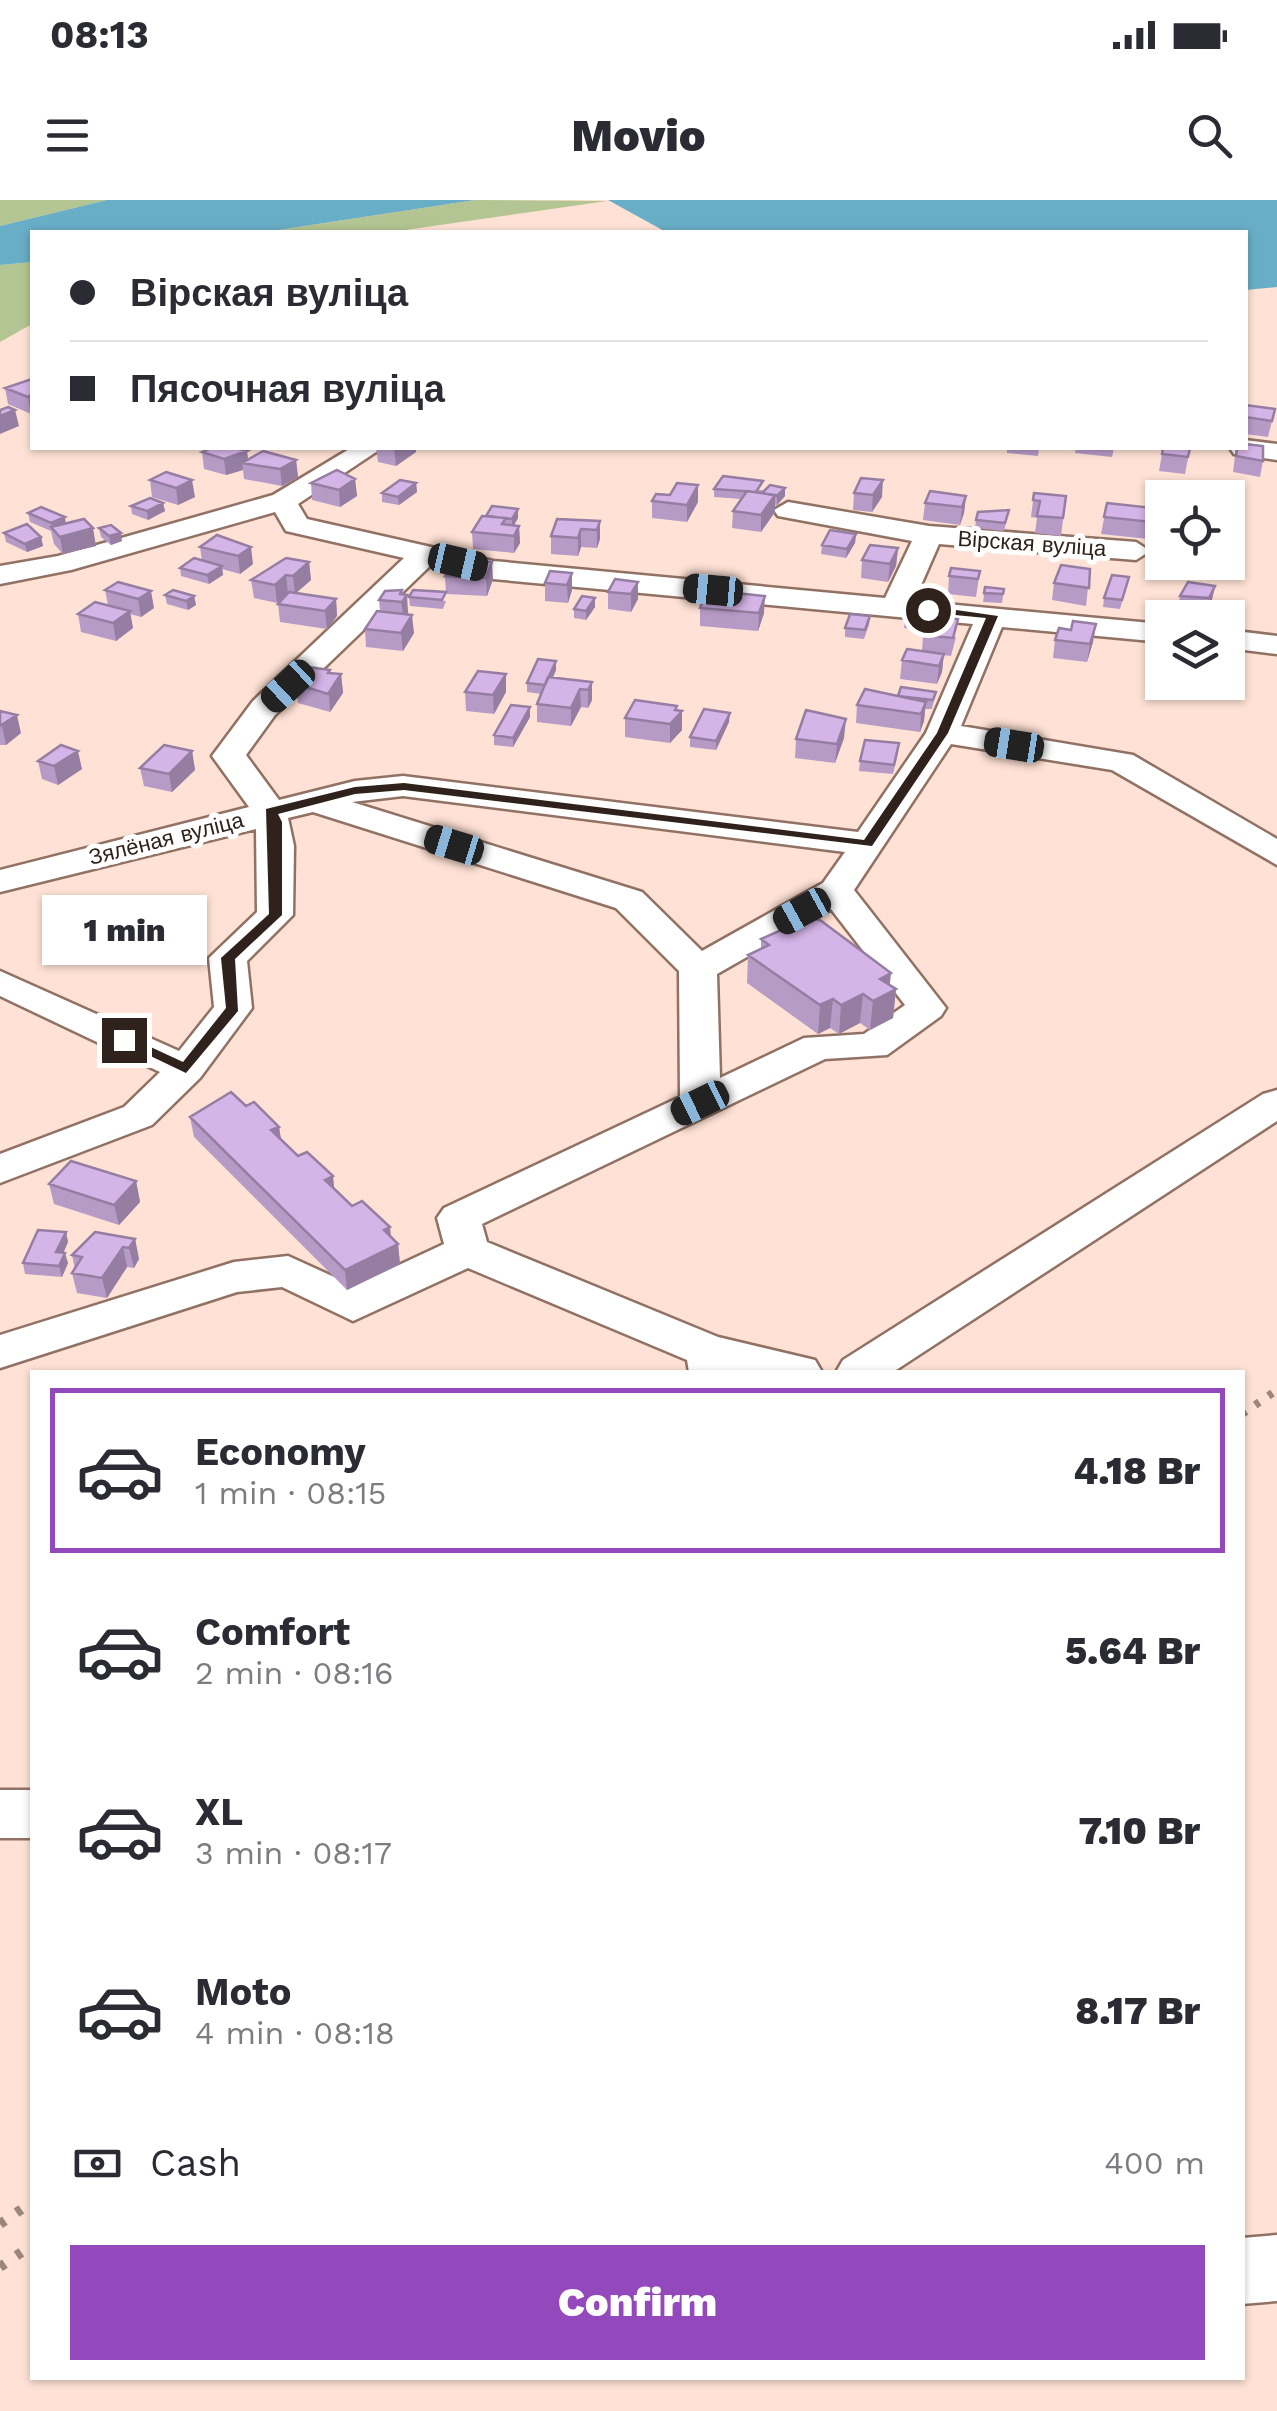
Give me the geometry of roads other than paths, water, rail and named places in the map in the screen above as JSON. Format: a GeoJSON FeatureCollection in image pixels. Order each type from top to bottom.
{"type":"FeatureCollection","features":[{"type":"Feature","properties":{"kind":"street"},"geometry":{"type":"LineString","coordinates":[[1248,449],[1277,452]]}},
{"type":"Feature","properties":{"kind":"street"},"geometry":{"type":"LineString","coordinates":[[289,513],[367,450]]}},
{"type":"Feature","properties":{"kind":"street","name":"Вірская вуліца"},"geometry":{"type":"LineString","coordinates":[[788,510],[929,536],[1136,551]]}},
{"type":"Feature","properties":{"kind":"street"},"geometry":{"type":"LineString","coordinates":[[0,575],[60,564],[188,528],[289,513],[492,570],[1145,631]]}},
{"type":"Feature","properties":{"kind":"street","name":"Вірская вуліца"},"geometry":{"type":"LineString","coordinates":[[896,607],[929,536]]}},
{"type":"Feature","properties":{"kind":"street"},"geometry":{"type":"LineString","coordinates":[[0,1168],[138,1116],[186,1069],[233,1008],[228,958],[275,915],[276,822],[262,797],[229,756],[264,708],[424,554]]}},
{"type":"Feature","properties":{"kind":"street"},"geometry":{"type":"LineString","coordinates":[[698,969],[836,891],[942,733],[992,616]]}},
{"type":"Feature","properties":{"kind":"street"},"geometry":{"type":"LineString","coordinates":[[1245,642],[1277,645]]}},
{"type":"Feature","properties":{"kind":"street"},"geometry":{"type":"LineString","coordinates":[[942,733],[1120,762],[1277,854]]}},
{"type":"Feature","properties":{"kind":"street"},"geometry":{"type":"LineString","coordinates":[[314,801],[404,786],[868,844]]}},
{"type":"Feature","properties":{"kind":"street"},"geometry":{"type":"LineString","coordinates":[[262,797],[314,801],[629,900],[698,969],[700,1103]]}},
{"type":"Feature","properties":{"kind":"street","name":"Зялёная вуліца"},"geometry":{"type":"LineString","coordinates":[[0,881],[262,797]]}},
{"type":"Feature","properties":{"kind":"street"},"geometry":{"type":"LineString","coordinates":[[467,1252],[459,1218],[818,1046],[873,1046],[927,1008],[836,891]]}},
{"type":"Feature","properties":{"kind":"street"},"geometry":{"type":"LineString","coordinates":[[0,982],[186,1069]]}},
{"type":"Feature","properties":{"kind":"street"},"geometry":{"type":"LineString","coordinates":[[862,1370],[1277,1103]]}},
{"type":"Feature","properties":{"kind":"street"},"geometry":{"type":"LineString","coordinates":[[0,1352],[234,1277],[288,1271],[353,1306],[467,1252],[710,1362],[780,1370]]}},
{"type":"Feature","properties":{"kind":"street"},"geometry":{"type":"LineString","coordinates":[[0,1814],[30,1814]]}},
{"type":"Feature","properties":{"kind":"street"},"geometry":{"type":"LineString","coordinates":[[1245,2271],[1277,2268]]}},
{"type":"Feature","properties":{"kind":"water"},"geometry":{"type":"Polygon","coordinates":[[[107,200],[475,200],[278,230],[30,230],[30,262],[0,265],[0,226],[107,200]]]}},
{"type":"Feature","properties":{"kind":"water"},"geometry":{"type":"Polygon","coordinates":[[[608,200],[1277,200],[1277,287],[1248,290],[1248,230],[662,230],[608,200]]]}},
{"type":"Feature","properties":{"kind":"railway"},"geometry":{"type":"LineString","coordinates":[[1245,1412],[1277,1390]]}},
{"type":"Feature","properties":{"kind":"railway"},"geometry":{"type":"LineString","coordinates":[[0,2224],[30,2203]]}},
{"type":"Feature","properties":{"kind":"railway"},"geometry":{"type":"LineString","coordinates":[[0,2267],[30,2246]]}}]}
